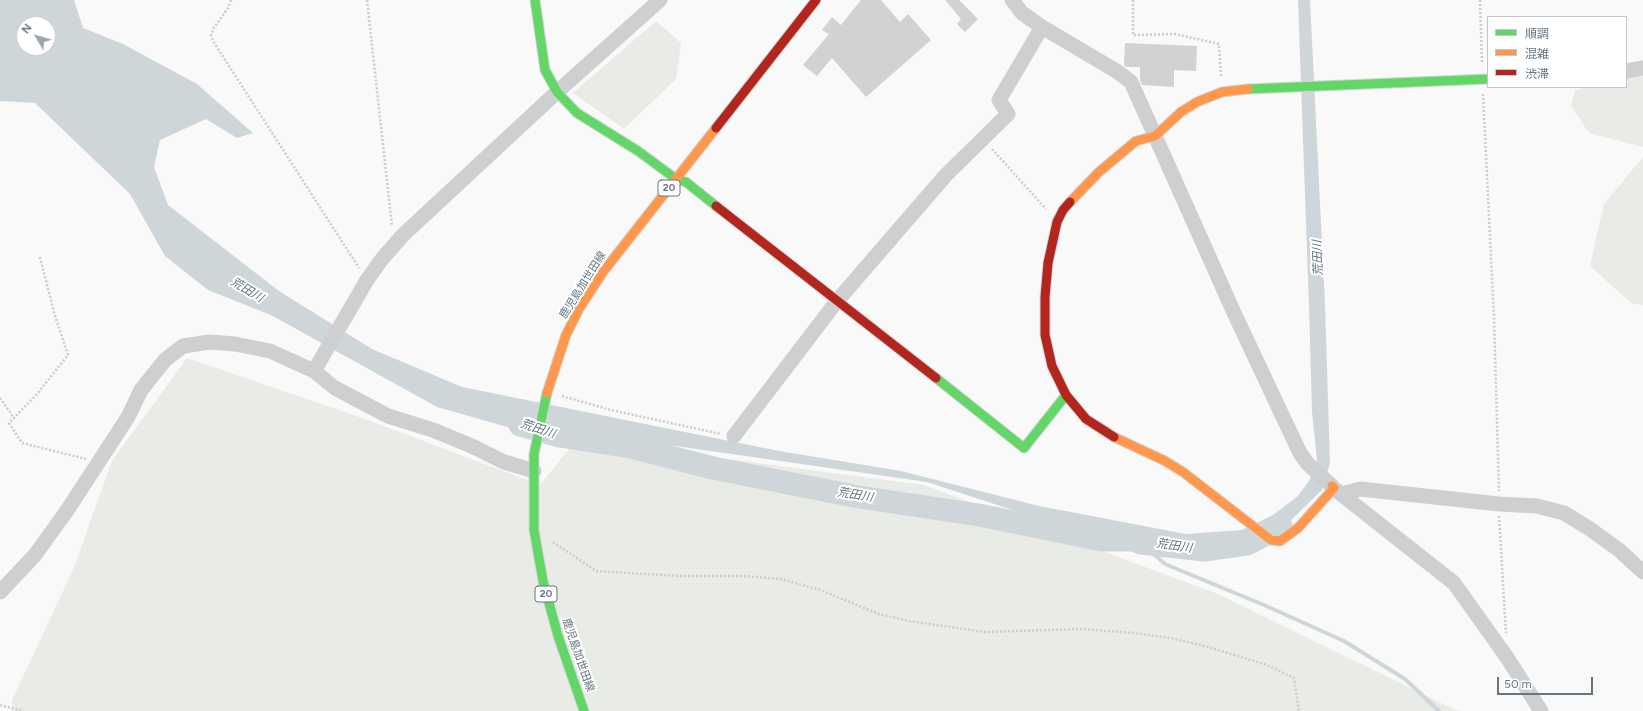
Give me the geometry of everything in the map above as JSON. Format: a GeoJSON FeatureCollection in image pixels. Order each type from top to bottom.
{"type":"FeatureCollection","features":[{"type":"Feature","properties":{"kind":"street"},"geometry":{"type":"LineString","coordinates":[[535,0],[545,70],[557,92],[577,113],[598,128],[638,151],[676,179],[686,182],[1024,448],[1066,395]]}},
{"type":"Feature","properties":{"kind":"street"},"geometry":{"type":"LineString","coordinates":[[317,366],[367,280],[403,235],[557,92],[660,0]]}},
{"type":"Feature","properties":{"kind":"street","name":"鹿児島加世田線"},"geometry":{"type":"LineString","coordinates":[[584,711],[554,622],[543,581],[534,530],[534,454],[547,391],[566,335],[579,309],[603,272],[816,0]]}},
{"type":"Feature","properties":{"kind":"street"},"geometry":{"type":"LineString","coordinates":[[1012,0],[1022,13],[1042,27],[1118,72],[1131,82],[1235,315],[1300,453],[1308,464],[1336,490],[1454,583],[1508,659],[1541,711]]}},
{"type":"Feature","properties":{"kind":"street"},"geometry":{"type":"LineString","coordinates":[[734,436],[837,301],[945,176],[1008,114],[999,100],[1042,27]]}},
{"type":"Feature","properties":{"kind":"street"},"geometry":{"type":"LineString","coordinates":[[1627,71],[1643,68]]}},
{"type":"Feature","properties":{"kind":"street"},"geometry":{"type":"LineString","coordinates":[[1485,80],[1249,89],[1222,92],[1197,102],[1181,112],[1155,136],[1136,141],[1099,172],[1063,210],[1057,222],[1048,263],[1044,317],[1045,335],[1052,366],[1066,395],[1086,418],[1101,430],[1166,461],[1183,472],[1271,540],[1280,540],[1298,528],[1336,490],[1360,489],[1499,504],[1537,506],[1564,513],[1590,529],[1619,550],[1643,572]]}},
{"type":"Feature","properties":{"kind":"street"},"geometry":{"type":"LineString","coordinates":[[0,592],[35,555],[83,487],[128,417],[141,390],[165,360],[182,346],[210,342],[235,344],[270,351],[317,366],[335,388],[388,416],[433,430],[474,447],[504,462],[534,471]]}},
{"type":"Feature","properties":{"kind":"path"},"geometry":{"type":"LineString","coordinates":[[232,0],[213,29],[211,35],[213,41],[367,280]]}},
{"type":"Feature","properties":{"kind":"path"},"geometry":{"type":"LineString","coordinates":[[367,0],[395,245]]}},
{"type":"Feature","properties":{"kind":"path"},"geometry":{"type":"LineString","coordinates":[[1133,0],[1133,35],[1175,34],[1219,44],[1222,92]]}},
{"type":"Feature","properties":{"kind":"path"},"geometry":{"type":"LineString","coordinates":[[1480,0],[1485,80],[1494,318],[1499,504],[1507,637]]}},
{"type":"Feature","properties":{"kind":"path"},"geometry":{"type":"LineString","coordinates":[[984,139],[1057,222]]}},
{"type":"Feature","properties":{"kind":"path"},"geometry":{"type":"LineString","coordinates":[[40,257],[55,316],[68,355],[37,394],[9,423],[22,443],[98,462]]}},
{"type":"Feature","properties":{"kind":"path"},"geometry":{"type":"LineString","coordinates":[[547,391],[611,410],[734,436]]}},
{"type":"Feature","properties":{"kind":"path"},"geometry":{"type":"LineString","coordinates":[[0,398],[14,418]]}},
{"type":"Feature","properties":{"kind":"path"},"geometry":{"type":"LineString","coordinates":[[534,530],[596,571],[679,576],[744,576],[781,579],[820,590],[879,614],[909,621],[985,632],[1080,629],[1135,633],[1170,638],[1205,646],[1267,665],[1294,678],[1299,711]]}},
{"type":"Feature","properties":{"kind":"path"},"geometry":{"type":"LineString","coordinates":[[0,704],[24,711]]}},
{"type":"Feature","properties":{"kind":"shaded area"},"geometry":{"type":"Polygon","coordinates":[[[656,21],[681,43],[676,79],[624,129],[573,93],[656,21]]]}},
{"type":"Feature","properties":{"kind":"shaded area"},"geometry":{"type":"Polygon","coordinates":[[[1643,63],[1643,147],[1589,133],[1571,106],[1575,91],[1582,88],[1627,88],[1627,70],[1643,63]]]}},
{"type":"Feature","properties":{"kind":"shaded area"},"geometry":{"type":"Polygon","coordinates":[[[1643,157],[1643,305],[1631,303],[1590,266],[1604,204],[1643,157]]]}},
{"type":"Feature","properties":{"kind":"shaded area"},"geometry":{"type":"Polygon","coordinates":[[[187,358],[368,420],[540,485],[577,439],[924,485],[1218,594],[1455,710],[1461,711],[12,711],[12,700],[73,570],[112,461],[187,358]]]}},
{"type":"Feature","properties":{"kind":"water"},"geometry":{"type":"Polygon","coordinates":[[[0,0],[74,0],[83,28],[123,44],[197,84],[253,133],[237,138],[206,119],[160,140],[154,167],[168,205],[279,291],[372,349],[462,387],[779,451],[901,471],[1039,506],[1186,534],[1242,530],[1273,515],[1298,496],[1309,481],[1317,460],[1312,412],[1298,0],[1310,0],[1325,305],[1330,463],[1322,490],[1286,525],[1245,540],[1181,543],[1037,518],[927,482],[592,434],[511,428],[437,407],[271,315],[208,290],[165,256],[130,194],[35,103],[0,101],[0,0]]]}},
{"type":"Feature","properties":{"kind":"building"},"geometry":{"type":"Polygon","coordinates":[[[861,0],[881,0],[900,22],[908,14],[931,40],[866,97],[832,58],[817,76],[803,65],[829,34],[822,30],[832,17],[841,25],[861,0]]]}},
{"type":"Feature","properties":{"kind":"building"},"geometry":{"type":"Polygon","coordinates":[[[945,0],[959,0],[978,19],[965,32],[957,24],[961,19],[945,0]]]}},
{"type":"Feature","properties":{"kind":"building"},"geometry":{"type":"Polygon","coordinates":[[[1125,43],[1197,46],[1196,71],[1174,70],[1174,87],[1142,85],[1140,80],[1140,67],[1126,67],[1124,65],[1125,43]]]}},
{"type":"Feature","properties":{"kind":"waterway","name":"荒田川"},"geometry":{"type":"LineString","coordinates":[[520,425],[559,436],[631,447],[713,468],[798,485],[859,497],[979,515],[1102,540],[1133,540],[1141,543],[1204,550],[1247,544],[1281,526]]}},
{"type":"Feature","properties":{"kind":"waterway"},"geometry":{"type":"LineString","coordinates":[[1141,543],[1165,564],[1264,605],[1344,641],[1405,679],[1439,711]]}},
{"type":"Feature","properties":{"kind":"traffic: fast"},"geometry":{"type":"LineString","coordinates":[[535,0],[545,70],[557,92],[577,113],[638,151],[676,179],[686,182],[716,206]]}},
{"type":"Feature","properties":{"kind":"traffic: fast"},"geometry":{"type":"LineString","coordinates":[[1248,89],[1487,79]]}},
{"type":"Feature","properties":{"kind":"traffic: fast"},"geometry":{"type":"LineString","coordinates":[[936,378],[1024,448],[1066,395]]}},
{"type":"Feature","properties":{"kind":"traffic: fast"},"geometry":{"type":"LineString","coordinates":[[547,393],[534,454],[534,530],[543,581],[558,636],[584,711]]}},
{"type":"Feature","properties":{"kind":"traffic: slow"},"geometry":{"type":"LineString","coordinates":[[1070,202],[1099,172],[1136,141],[1155,136],[1181,112],[1197,102],[1222,92],[1248,89]]}},
{"type":"Feature","properties":{"kind":"traffic: slow"},"geometry":{"type":"LineString","coordinates":[[547,393],[566,335],[579,309],[603,272],[716,128]]}},
{"type":"Feature","properties":{"kind":"traffic: slow"},"geometry":{"type":"LineString","coordinates":[[1114,437],[1165,461],[1183,472],[1271,540],[1280,541],[1298,528],[1334,488],[1332,486]]}},
{"type":"Feature","properties":{"kind":"traffic: jam"},"geometry":{"type":"LineString","coordinates":[[716,128],[816,0]]}},
{"type":"Feature","properties":{"kind":"traffic: jam"},"geometry":{"type":"LineString","coordinates":[[1070,202],[1063,210],[1057,222],[1048,263],[1045,297],[1045,335],[1052,366],[1066,395],[1086,419],[1114,437]]}},
{"type":"Feature","properties":{"kind":"traffic: jam"},"geometry":{"type":"LineString","coordinates":[[716,206],[936,378]]}}]}
